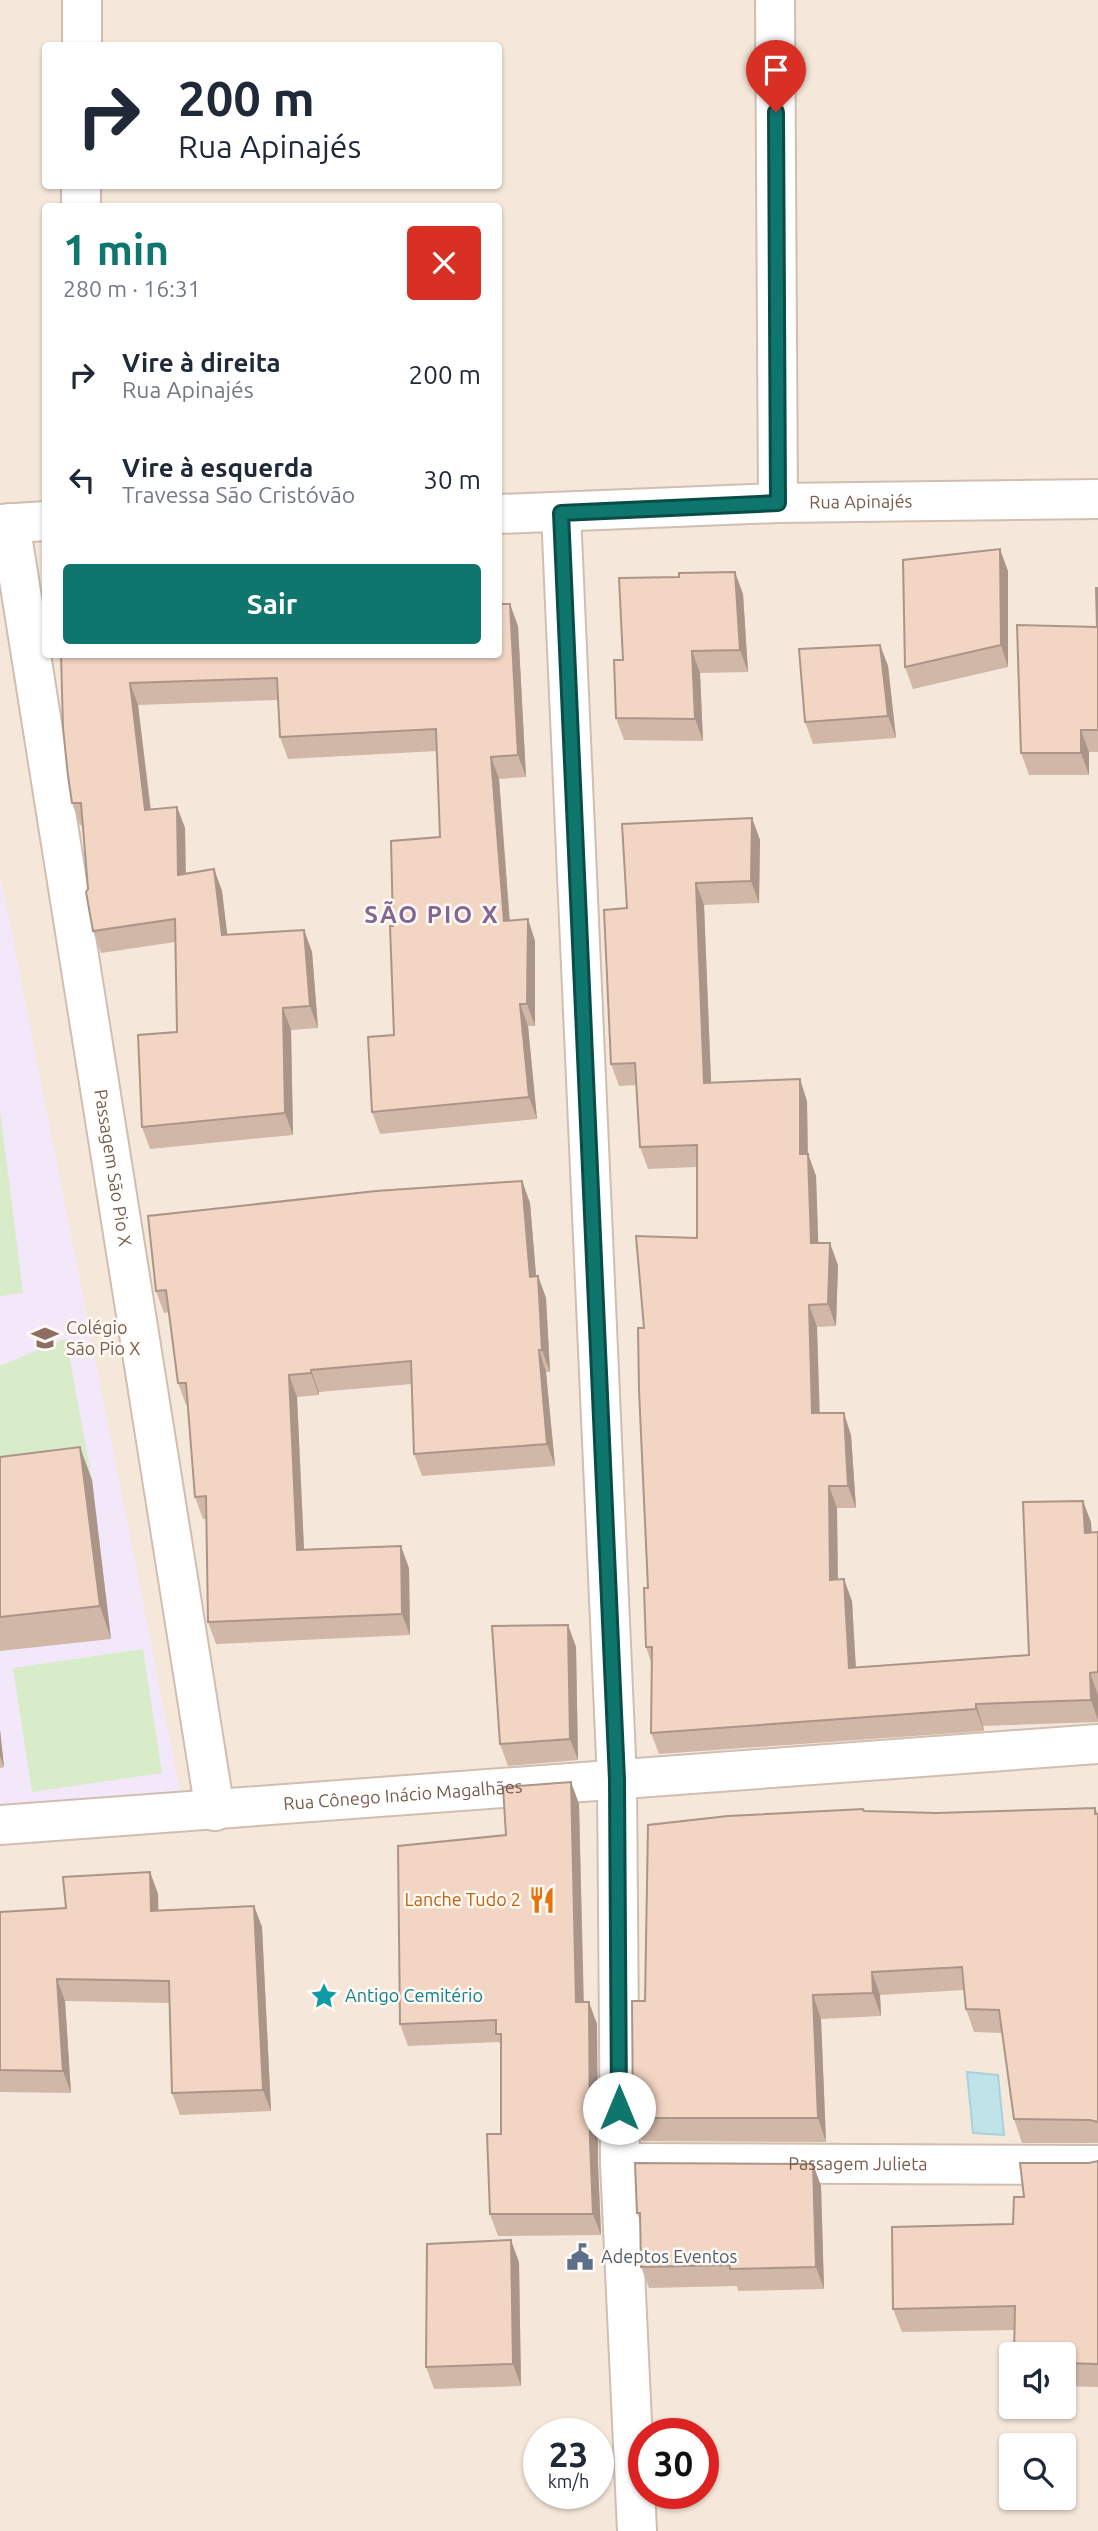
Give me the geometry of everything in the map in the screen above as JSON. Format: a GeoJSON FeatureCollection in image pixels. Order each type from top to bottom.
{"type":"FeatureCollection","features":[{"type":"Feature","properties":{"kind":"street"},"geometry":{"type":"LineString","coordinates":[[82,0],[82,42]]}},
{"type":"Feature","properties":{"kind":"street"},"geometry":{"type":"LineString","coordinates":[[775,0],[778,503]]}},
{"type":"Feature","properties":{"kind":"street","name":"Rua Apinajés"},"geometry":{"type":"LineString","coordinates":[[502,513],[561,513],[778,503],[1098,499]]}},
{"type":"Feature","properties":{"kind":"street"},"geometry":{"type":"LineString","coordinates":[[561,513],[617,1780],[620,2162],[637,2531]]}},
{"type":"Feature","properties":{"kind":"street","name":"Passagem São Pio X"},"geometry":{"type":"LineString","coordinates":[[18,523],[215,1811]]}},
{"type":"Feature","properties":{"kind":"street","name":"Rua Cônego Inácio Magalhães"},"geometry":{"type":"LineString","coordinates":[[0,1825],[1098,1744]]}},
{"type":"Feature","properties":{"kind":"street","name":"Passagem Julieta"},"geometry":{"type":"LineString","coordinates":[[620,2162],[1098,2165]]}},
{"type":"Feature","properties":{"kind":"shaded area"},"geometry":{"type":"Polygon","coordinates":[[[0,0],[1098,0],[1098,2531],[0,2531],[0,0]]]}},
{"type":"Feature","properties":{"kind":"shaded area","name":"Colégio São Pio X"},"geometry":{"type":"Polygon","coordinates":[[[0,873],[182,1802],[0,1814],[0,873]]]}},
{"type":"Feature","properties":{"kind":"green space"},"geometry":{"type":"Polygon","coordinates":[[[0,1110],[23,1293],[0,1296],[0,1110]]]}},
{"type":"Feature","properties":{"kind":"green space"},"geometry":{"type":"Polygon","coordinates":[[[66,1338],[92,1480],[0,1491],[0,1366],[66,1338]]]}},
{"type":"Feature","properties":{"kind":"green space"},"geometry":{"type":"Polygon","coordinates":[[[143,1649],[162,1773],[32,1792],[13,1668],[143,1649]]]}},
{"type":"Feature","properties":{"kind":"water"},"geometry":{"type":"Polygon","coordinates":[[[967,2072],[998,2075],[1004,2135],[973,2133],[967,2072]]]}},
{"type":"Feature","properties":{"kind":"building"},"geometry":{"type":"Polygon","coordinates":[[[1000,549],[1001,645],[905,667],[903,560],[1000,549]]]}},
{"type":"Feature","properties":{"kind":"building"},"geometry":{"type":"Polygon","coordinates":[[[735,572],[740,650],[692,651],[695,719],[616,718],[614,660],[623,660],[619,578],[679,577],[679,573],[735,572]]]}},
{"type":"Feature","properties":{"kind":"building"},"geometry":{"type":"Polygon","coordinates":[[[1098,588],[1098,730],[1081,730],[1081,753],[1021,753],[1017,625],[1097,627],[1098,588]]]}},
{"type":"Feature","properties":{"kind":"building"},"geometry":{"type":"Polygon","coordinates":[[[502,604],[510,604],[518,755],[491,757],[504,921],[528,919],[527,1004],[520,1004],[529,1097],[372,1112],[368,1037],[394,1035],[390,926],[393,926],[391,841],[440,837],[436,729],[280,737],[277,678],[130,683],[145,810],[177,807],[178,875],[214,869],[222,935],[304,930],[310,1006],[283,1008],[285,1113],[142,1127],[138,1035],[177,1032],[175,919],[93,931],[86,892],[88,889],[81,803],[72,803],[63,728],[61,658],[502,658],[502,604]]]}},
{"type":"Feature","properties":{"kind":"building"},"geometry":{"type":"Polygon","coordinates":[[[880,645],[888,716],[805,722],[799,649],[880,645]]]}},
{"type":"Feature","properties":{"kind":"building"},"geometry":{"type":"Polygon","coordinates":[[[752,818],[751,881],[696,883],[704,1083],[800,1079],[800,1154],[808,1154],[811,1243],[830,1243],[828,1304],[809,1305],[812,1413],[844,1413],[848,1486],[829,1486],[830,1580],[844,1579],[849,1668],[1029,1655],[1023,1502],[1083,1501],[1085,1533],[1098,1532],[1098,1672],[1090,1673],[1091,1700],[976,1704],[976,1709],[651,1733],[652,1647],[646,1647],[644,1588],[648,1588],[639,1390],[638,1328],[644,1328],[636,1236],[697,1238],[697,1145],[640,1147],[635,1063],[611,1064],[604,910],[627,908],[622,824],[752,818]]]}},
{"type":"Feature","properties":{"kind":"building"},"geometry":{"type":"Polygon","coordinates":[[[522,1181],[530,1277],[538,1276],[542,1350],[539,1350],[547,1444],[414,1454],[411,1361],[311,1370],[311,1373],[289,1375],[297,1550],[401,1546],[402,1614],[208,1622],[206,1496],[195,1497],[186,1383],[178,1383],[166,1290],[156,1291],[148,1216],[376,1191],[522,1181]]]}},
{"type":"Feature","properties":{"kind":"building"},"geometry":{"type":"Polygon","coordinates":[[[80,1447],[100,1606],[0,1617],[0,1457],[80,1447]]]}},
{"type":"Feature","properties":{"kind":"building"},"geometry":{"type":"Polygon","coordinates":[[[568,1625],[570,1739],[500,1744],[492,1626],[568,1625]]]}},
{"type":"Feature","properties":{"kind":"building"},"geometry":{"type":"Polygon","coordinates":[[[571,1782],[576,2002],[589,2002],[593,2214],[490,2214],[487,2134],[501,2134],[501,2034],[496,2034],[496,2020],[400,2024],[398,1846],[506,1835],[503,1787],[571,1782]]]}},
{"type":"Feature","properties":{"kind":"building"},"geometry":{"type":"Polygon","coordinates":[[[1095,1808],[1095,1814],[1098,1814],[1098,2122],[1014,2119],[999,2010],[966,2009],[962,1967],[872,1972],[873,1993],[813,1995],[818,2118],[633,2118],[632,2001],[645,2001],[648,1825],[728,1816],[863,1809],[936,1813],[1095,1808]]]}},
{"type":"Feature","properties":{"kind":"building"},"geometry":{"type":"Polygon","coordinates":[[[150,1872],[151,1911],[254,1906],[263,2090],[172,2093],[169,1981],[57,1979],[63,2071],[0,2070],[0,1912],[66,1908],[63,1877],[150,1872]]]}},
{"type":"Feature","properties":{"kind":"building"},"geometry":{"type":"Polygon","coordinates":[[[1098,2161],[1098,2364],[1076,2363],[1076,2342],[1014,2342],[1015,2306],[893,2309],[892,2227],[1013,2224],[1014,2197],[1024,2197],[1020,2163],[1098,2161]]]}},
{"type":"Feature","properties":{"kind":"building"},"geometry":{"type":"Polygon","coordinates":[[[635,2163],[813,2164],[816,2267],[641,2267],[640,2213],[637,2213],[635,2163]]]}},
{"type":"Feature","properties":{"kind":"building"},"geometry":{"type":"Polygon","coordinates":[[[511,2240],[513,2364],[426,2367],[427,2244],[511,2240]]]}},
{"type":"Feature","properties":{"kind":"place","name":"Colégio São Pio X"},"geometry":{"type":"Point","coordinates":[45,1338]}},
{"type":"Feature","properties":{"kind":"place","name":"Lanche Tudo 2"},"geometry":{"type":"Point","coordinates":[542,1900]}},
{"type":"Feature","properties":{"kind":"place","name":"Antigo Cemitério"},"geometry":{"type":"Point","coordinates":[324,1996]}},
{"type":"Feature","properties":{"kind":"place","name":"Adeptos Eventos"},"geometry":{"type":"Point","coordinates":[580,2257]}},
{"type":"Feature","properties":{"kind":"district","name":"SÃO PIO X"},"geometry":{"type":"Point","coordinates":[432,915]}},
{"type":"Feature","properties":{"kind":"route"},"geometry":{"type":"LineString","coordinates":[[619,2108],[617,1780],[561,513],[778,503],[776,112]]}}]}
